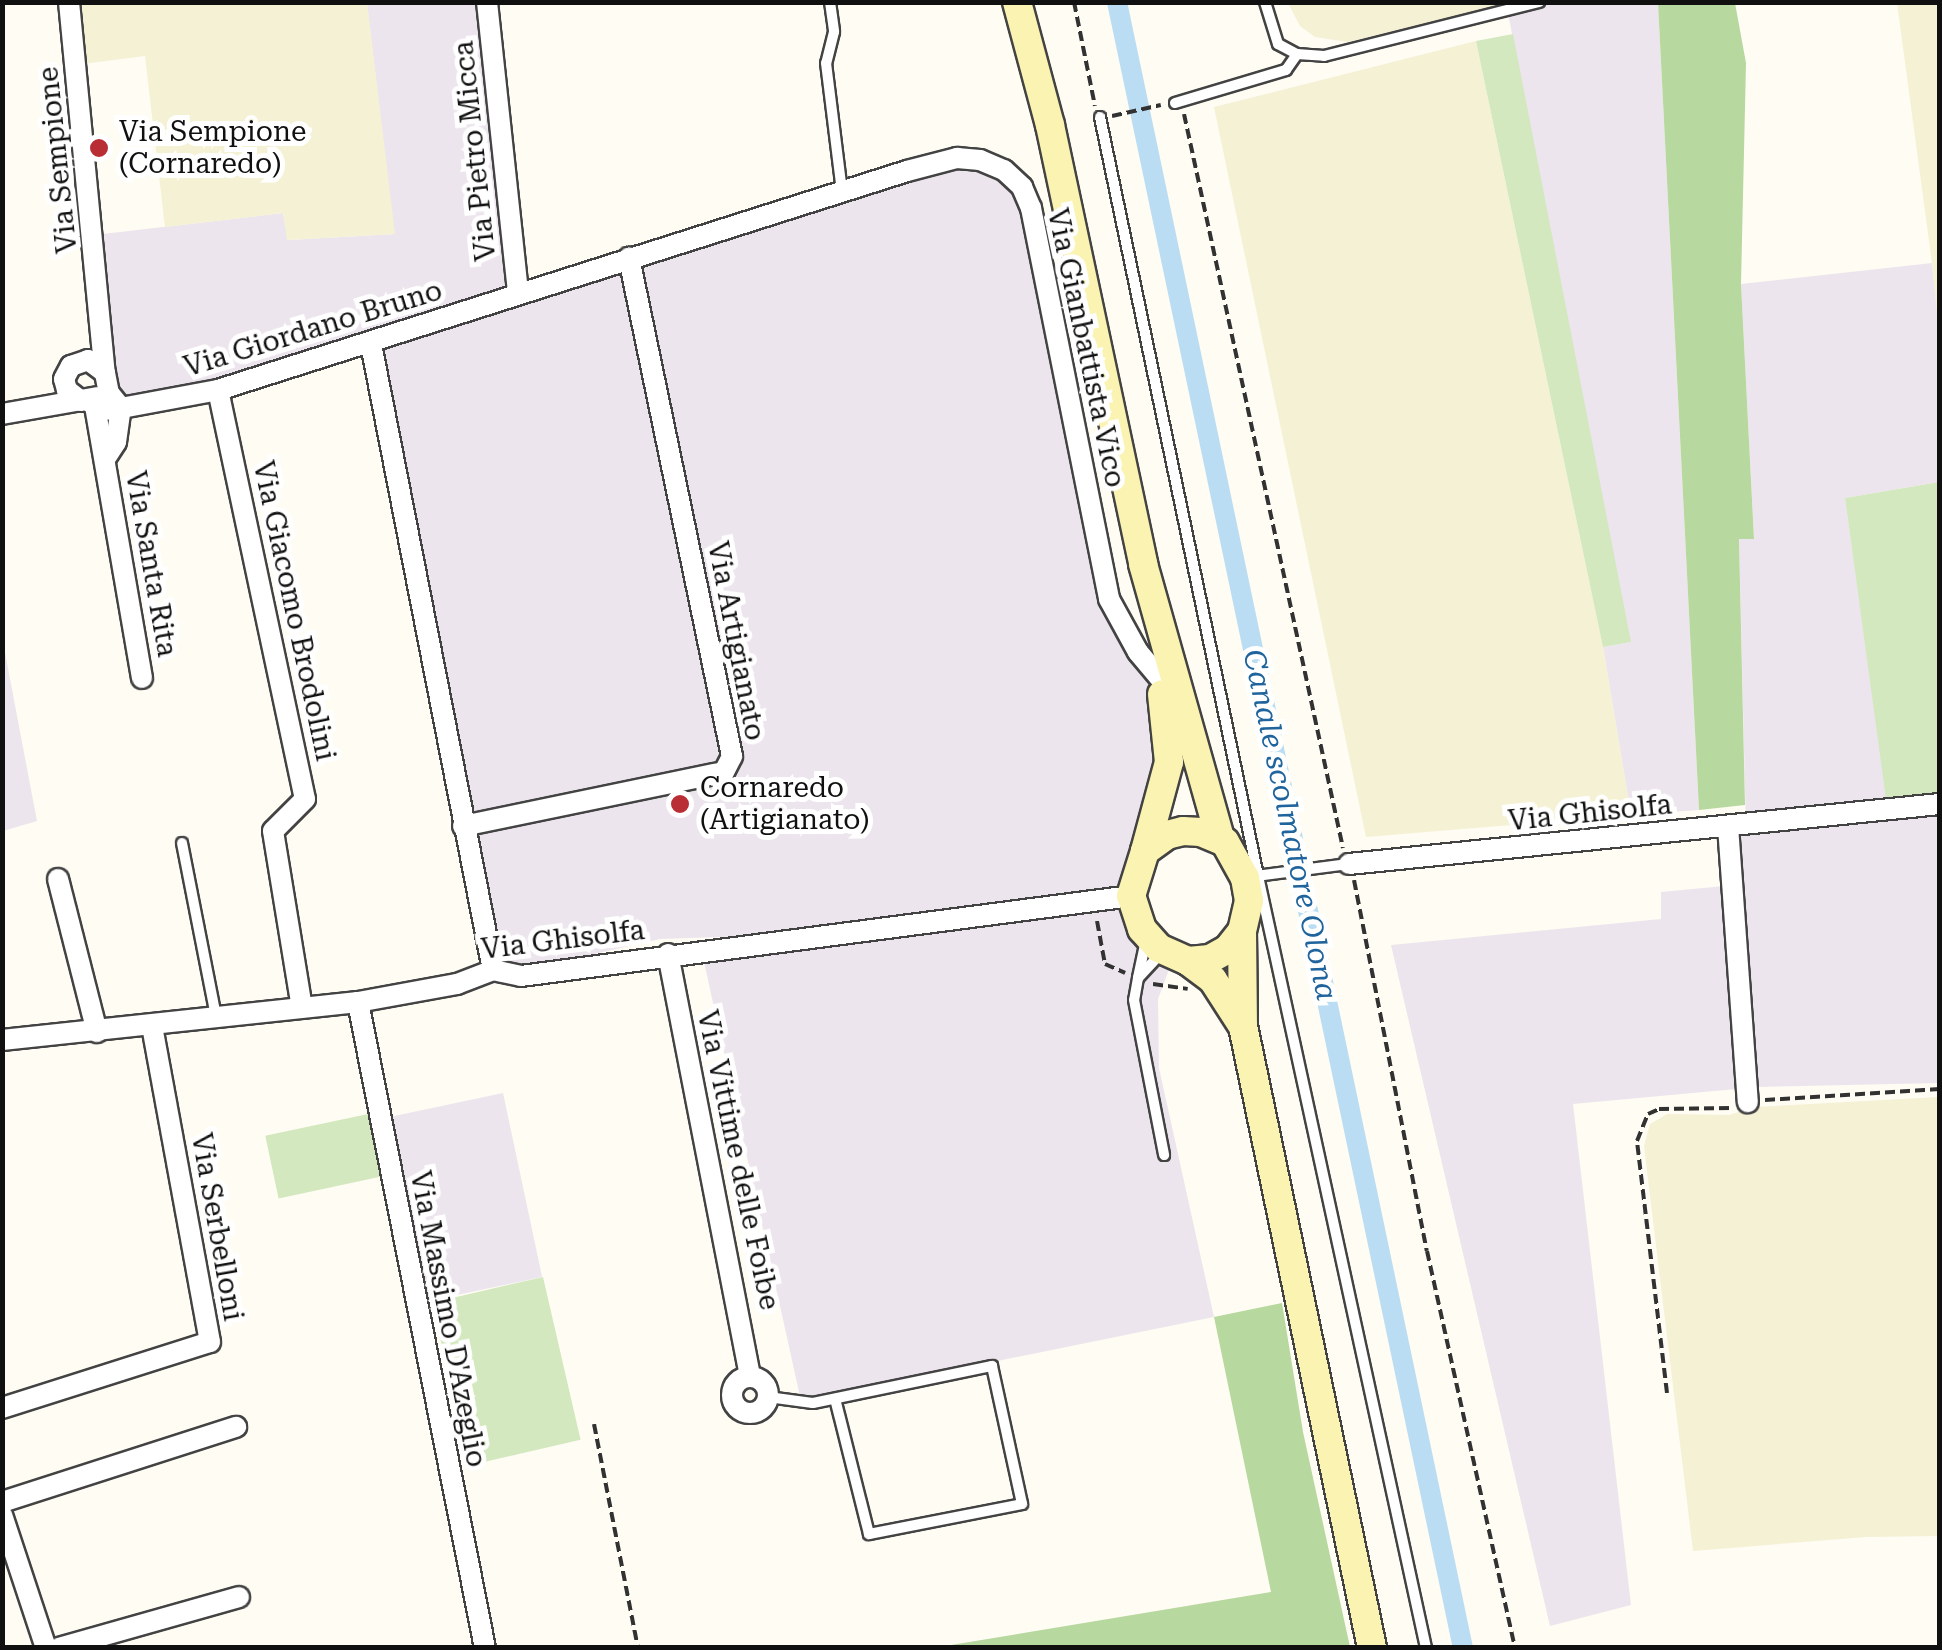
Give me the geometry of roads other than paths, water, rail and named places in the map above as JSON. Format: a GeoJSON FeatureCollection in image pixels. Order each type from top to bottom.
{"type":"FeatureCollection","features":[{"type":"Feature","properties":{"kind":"main road"},"geometry":{"type":"LineString","coordinates":[[1017,2],[1050,125],[1143,564],[1160,678],[1168,762],[1131,896],[1167,949],[1213,980],[1243,1026]]}},
{"type":"Feature","properties":{"kind":"main road"},"geometry":{"type":"LineString","coordinates":[[1143,564],[1220,838],[1259,876],[1242,932],[1243,1026],[1372,1648]]}},
{"type":"Feature","properties":{"kind":"main road"},"geometry":{"type":"LineString","coordinates":[[1146,851],[1166,836],[1182,831],[1220,838]]}},
{"type":"Feature","properties":{"kind":"main road"},"geometry":{"type":"LineString","coordinates":[[1167,949],[1210,960],[1228,949],[1242,932]]}},
{"type":"Feature","properties":{"kind":"street","name":"Via Sempione"},"geometry":{"type":"LineString","coordinates":[[69,2],[106,377]]}},
{"type":"Feature","properties":{"kind":"street","name":"Via Pietro Micca"},"geometry":{"type":"LineString","coordinates":[[486,2],[518,294]]}},
{"type":"Feature","properties":{"kind":"street","name":"Via Gianbattista Vico"},"geometry":{"type":"LineString","coordinates":[[518,294],[957,158],[980,160],[1004,170],[1022,187],[1031,208],[1109,599],[1138,652],[1160,678]]}},
{"type":"Feature","properties":{"kind":"street","name":"Via Artigianato"},"geometry":{"type":"LineString","coordinates":[[462,826],[715,774],[729,765],[730,744],[629,258]]}},
{"type":"Feature","properties":{"kind":"street","name":"Via Giordano Bruno"},"geometry":{"type":"LineString","coordinates":[[2,414],[88,403],[121,408],[218,390],[518,294]]}},
{"type":"Feature","properties":{"kind":"street","name":"Via Sempione"},"geometry":{"type":"LineString","coordinates":[[85,360],[102,312]]}},
{"type":"Feature","properties":{"kind":"street"},"geometry":{"type":"LineString","coordinates":[[371,344],[462,826],[494,970]]}},
{"type":"Feature","properties":{"kind":"street"},"geometry":{"type":"LineString","coordinates":[[34,407],[64,383],[70,366],[85,360],[106,377],[121,408]]}},
{"type":"Feature","properties":{"kind":"street"},"geometry":{"type":"LineString","coordinates":[[64,383],[71,396],[88,403],[101,394],[106,377]]}},
{"type":"Feature","properties":{"kind":"street","name":"Via Giacomo Brodolini"},"geometry":{"type":"LineString","coordinates":[[218,390],[305,799],[273,831],[302,1008]]}},
{"type":"Feature","properties":{"kind":"street","name":"Via Santa Rita"},"geometry":{"type":"LineString","coordinates":[[88,403],[105,460],[142,678]]}},
{"type":"Feature","properties":{"kind":"street","name":"Via Santa Rita"},"geometry":{"type":"LineString","coordinates":[[105,460],[116,442],[121,408]]}},
{"type":"Feature","properties":{"kind":"street","name":"Via Ghisolfa"},"geometry":{"type":"LineString","coordinates":[[1349,864],[1940,804]]}},
{"type":"Feature","properties":{"kind":"street"},"geometry":{"type":"LineString","coordinates":[[1728,826],[1748,1102]]}},
{"type":"Feature","properties":{"kind":"street"},"geometry":{"type":"LineString","coordinates":[[58,879],[97,1032]]}},
{"type":"Feature","properties":{"kind":"street","name":"Via Ghisolfa"},"geometry":{"type":"LineString","coordinates":[[2,1040],[358,1002],[457,984],[494,970],[521,976],[1131,896]]}},
{"type":"Feature","properties":{"kind":"street","name":"Via Vittime delle Foibe"},"geometry":{"type":"LineString","coordinates":[[668,954],[750,1377]]}},
{"type":"Feature","properties":{"kind":"street","name":"Via Massimo D'Azeglio"},"geometry":{"type":"LineString","coordinates":[[358,1002],[485,1648]]}},
{"type":"Feature","properties":{"kind":"street","name":"Via Serbelloni"},"geometry":{"type":"LineString","coordinates":[[2,1408],[210,1342],[152,1025]]}},
{"type":"Feature","properties":{"kind":"street"},"geometry":{"type":"LineString","coordinates":[[750,1377],[761,1381],[768,1396],[759,1411],[748,1413],[737,1408],[732,1391],[739,1381],[750,1377]]}},
{"type":"Feature","properties":{"kind":"street"},"geometry":{"type":"LineString","coordinates":[[2,1502],[236,1427]]}},
{"type":"Feature","properties":{"kind":"street"},"geometry":{"type":"LineString","coordinates":[[2,1515],[46,1648]]}},
{"type":"Feature","properties":{"kind":"street"},"geometry":{"type":"LineString","coordinates":[[59,1648],[239,1596]]}},
{"type":"Feature","properties":{"kind":"lane"},"geometry":{"type":"LineString","coordinates":[[830,2],[834,32],[826,63],[842,191]]}},
{"type":"Feature","properties":{"kind":"lane"},"geometry":{"type":"LineString","coordinates":[[1265,2],[1278,44],[1297,54],[1324,56],[1539,2]]}},
{"type":"Feature","properties":{"kind":"lane"},"geometry":{"type":"LineString","coordinates":[[1175,103],[1286,70],[1297,54]]}},
{"type":"Feature","properties":{"kind":"lane"},"geometry":{"type":"LineString","coordinates":[[1100,117],[1426,1648]]}},
{"type":"Feature","properties":{"kind":"lane"},"geometry":{"type":"LineString","coordinates":[[182,843],[216,1018]]}},
{"type":"Feature","properties":{"kind":"lane","name":"Via Ghisolfa"},"geometry":{"type":"LineString","coordinates":[[1259,876],[1349,864]]}},
{"type":"Feature","properties":{"kind":"lane"},"geometry":{"type":"LineString","coordinates":[[1164,1154],[1134,1000],[1138,978],[1167,949]]}},
{"type":"Feature","properties":{"kind":"lane"},"geometry":{"type":"LineString","coordinates":[[1138,978],[1167,949]]}},
{"type":"Feature","properties":{"kind":"lane"},"geometry":{"type":"LineString","coordinates":[[768,1396],[814,1404],[835,1399],[992,1366],[1022,1504],[869,1534],[835,1399]]}},
{"type":"Feature","properties":{"kind":"waterway","name":"Canale scolmatore Olona"},"geometry":{"type":"LineString","coordinates":[[1117,2],[1463,1648]]}},
{"type":"Feature","properties":{"kind":"place","name":"Via Sempione (Cornaredo)"},"geometry":{"type":"Point","coordinates":[99,148]}},
{"type":"Feature","properties":{"kind":"place","name":"Cornaredo (Artigianato)"},"geometry":{"type":"Point","coordinates":[680,804]}}]}
